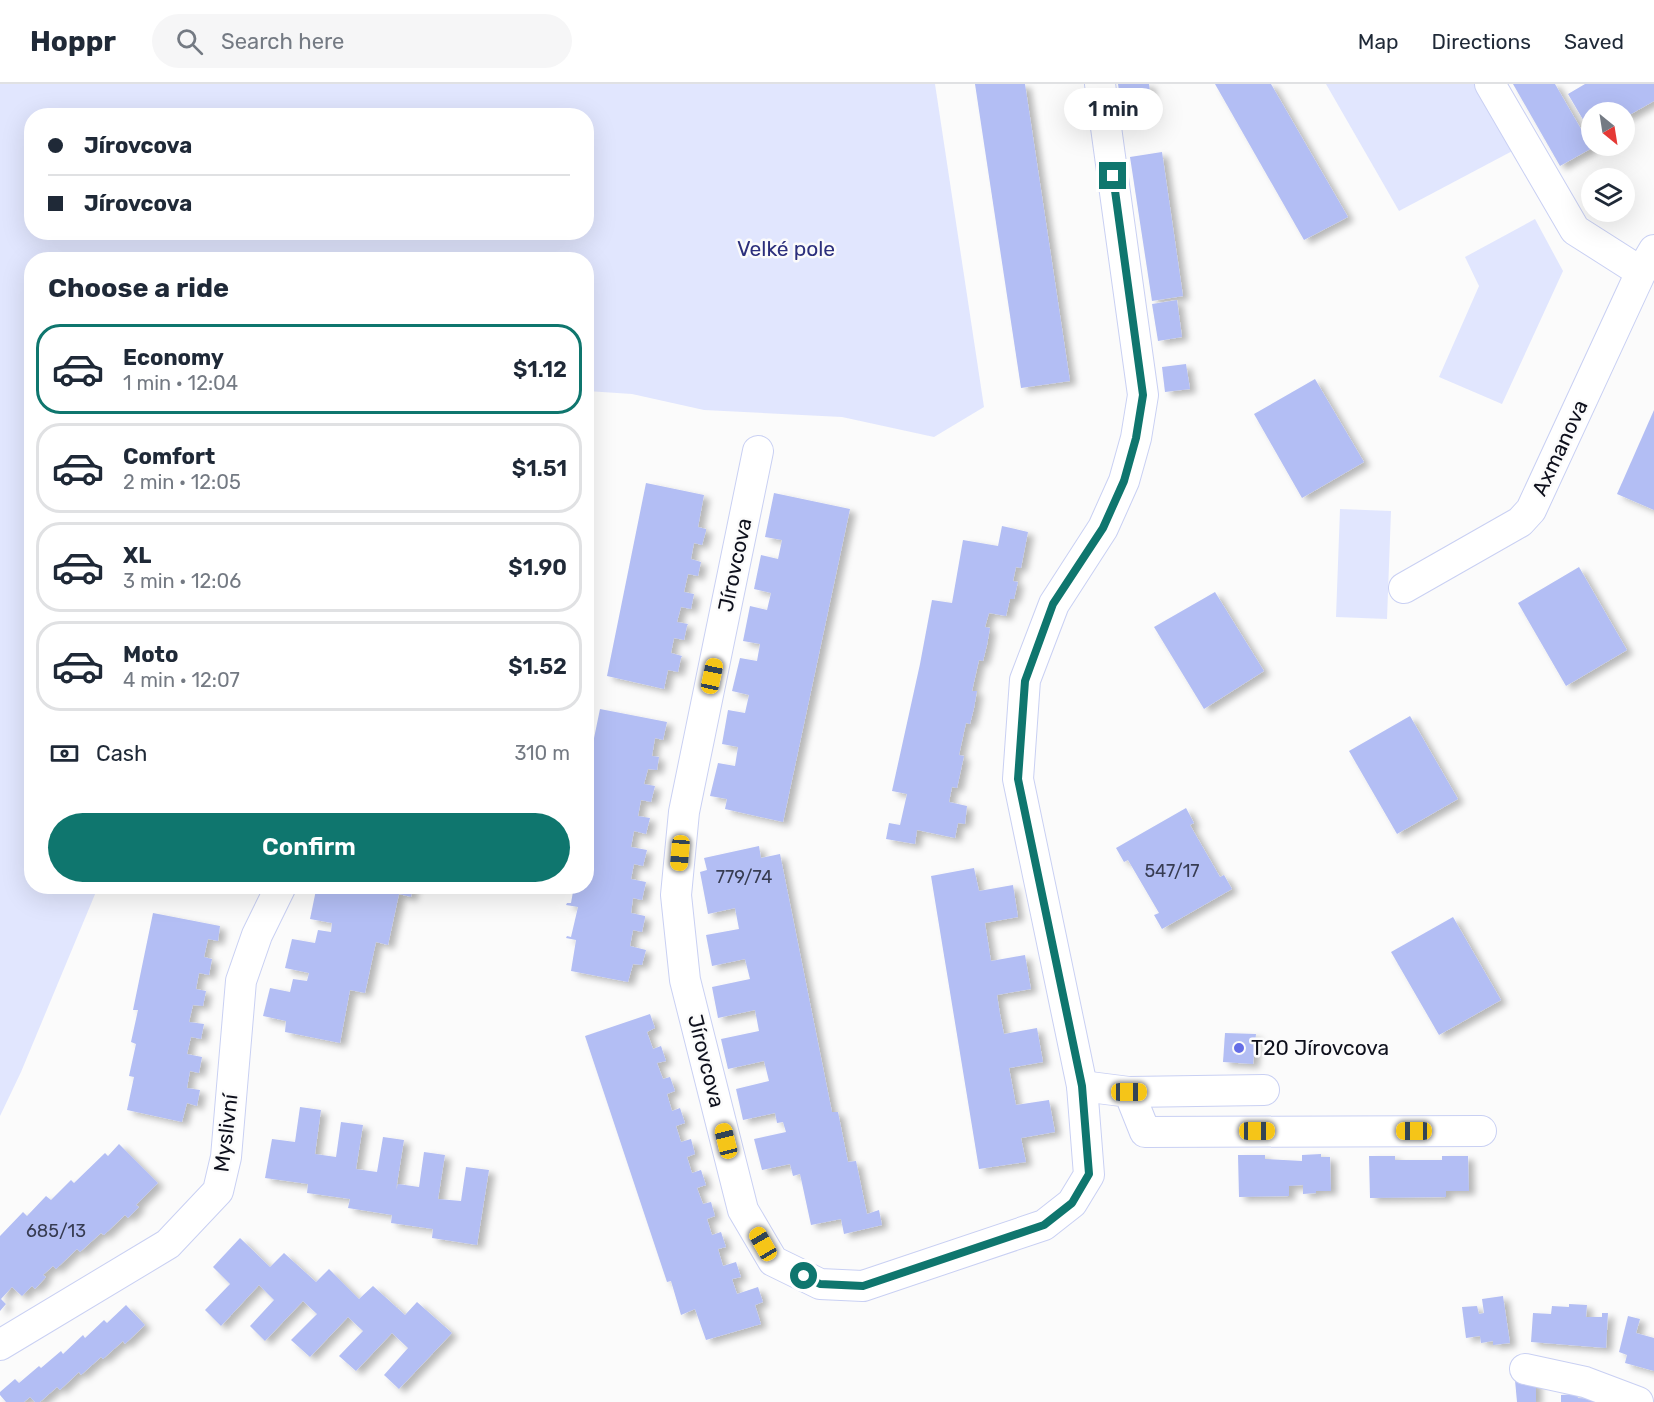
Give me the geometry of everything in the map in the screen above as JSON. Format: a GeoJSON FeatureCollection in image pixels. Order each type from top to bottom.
{"type":"FeatureCollection","features":[{"type":"Feature","properties":{"kind":"street","name":"Jírovcova"},"geometry":{"type":"LineString","coordinates":[[758,450],[684,812],[676,895],[685,980],[743,1210],[773,1261],[820,1284],[863,1286],[1044,1225],[1072,1203],[1089,1174],[1082,1086],[1018,779],[1025,681],[1053,604],[1103,528],[1124,481],[1136,438],[1143,395],[1100,84]]}},
{"type":"Feature","properties":{"kind":"street"},"geometry":{"type":"LineString","coordinates":[[1490,84],[1575,230],[1647,261]]}},
{"type":"Feature","properties":{"kind":"street","name":"Axmanova"},"geometry":{"type":"LineString","coordinates":[[1404,588],[1520,522],[1531,510],[1647,261]]}},
{"type":"Feature","properties":{"kind":"street","name":"Myslivní"},"geometry":{"type":"LineString","coordinates":[[0,1345],[168,1244],[218,1191],[226,1157],[241,981],[257,935],[277,894]]}},
{"type":"Feature","properties":{"kind":"street"},"geometry":{"type":"LineString","coordinates":[[1082,1086],[1129,1092],[1264,1090]]}},
{"type":"Feature","properties":{"kind":"street"},"geometry":{"type":"LineString","coordinates":[[1129,1092],[1144,1132],[1481,1131]]}},
{"type":"Feature","properties":{"kind":"street"},"geometry":{"type":"LineString","coordinates":[[1525,1370],[1585,1382],[1638,1402]]}},
{"type":"Feature","properties":{"kind":"green space","name":"Velké pole"},"geometry":{"type":"Polygon","coordinates":[[[0,84],[935,84],[984,407],[934,437],[842,417],[704,410],[632,394],[594,391],[594,252],[24,252],[24,894],[95,894],[21,1072],[0,1116],[0,84]]]}},
{"type":"Feature","properties":{"kind":"green space"},"geometry":{"type":"Polygon","coordinates":[[[1326,84],[1485,84],[1518,148],[1399,211],[1326,84]]]}},
{"type":"Feature","properties":{"kind":"green space"},"geometry":{"type":"Polygon","coordinates":[[[1535,219],[1563,271],[1502,404],[1439,377],[1479,286],[1465,257],[1535,219]]]}},
{"type":"Feature","properties":{"kind":"green space"},"geometry":{"type":"Polygon","coordinates":[[[1340,509],[1391,511],[1387,619],[1336,617],[1340,509]]]}},
{"type":"Feature","properties":{"kind":"building"},"geometry":{"type":"Polygon","coordinates":[[[975,84],[1025,84],[1070,381],[1021,388],[975,84]]]}},
{"type":"Feature","properties":{"kind":"building"},"geometry":{"type":"Polygon","coordinates":[[[1118,84],[1149,84],[1153,112],[1123,117],[1118,84]]]}},
{"type":"Feature","properties":{"kind":"building"},"geometry":{"type":"Polygon","coordinates":[[[1215,84],[1271,84],[1348,217],[1304,240],[1215,84]]]}},
{"type":"Feature","properties":{"kind":"building"},"geometry":{"type":"Polygon","coordinates":[[[1513,84],[1555,84],[1581,129],[1581,154],[1560,166],[1513,84]]]}},
{"type":"Feature","properties":{"kind":"building"},"geometry":{"type":"Polygon","coordinates":[[[1585,84],[1654,84],[1654,101],[1635,112],[1635,102],[1581,102],[1581,116],[1568,94],[1585,84]]]}},
{"type":"Feature","properties":{"kind":"building"},"geometry":{"type":"Polygon","coordinates":[[[1162,152],[1183,296],[1152,301],[1130,157],[1162,152]]]}},
{"type":"Feature","properties":{"kind":"building"},"geometry":{"type":"Polygon","coordinates":[[[1177,300],[1182,337],[1158,341],[1152,304],[1177,300]]]}},
{"type":"Feature","properties":{"kind":"building"},"geometry":{"type":"Polygon","coordinates":[[[1186,364],[1190,389],[1165,392],[1162,367],[1186,364]]]}},
{"type":"Feature","properties":{"kind":"building"},"geometry":{"type":"Polygon","coordinates":[[[1315,379],[1364,462],[1302,498],[1254,414],[1315,379]]]}},
{"type":"Feature","properties":{"kind":"building"},"geometry":{"type":"Polygon","coordinates":[[[1654,410],[1654,510],[1617,494],[1654,410]]]}},
{"type":"Feature","properties":{"kind":"building"},"geometry":{"type":"Polygon","coordinates":[[[646,483],[704,495],[698,527],[706,531],[702,545],[694,543],[691,559],[701,562],[698,576],[688,574],[684,592],[694,594],[691,609],[681,607],[677,622],[688,624],[684,640],[674,638],[671,653],[682,656],[678,672],[668,670],[664,689],[607,676],[646,483]]]}},
{"type":"Feature","properties":{"kind":"building"},"geometry":{"type":"Polygon","coordinates":[[[774,493],[850,509],[783,822],[725,809],[727,799],[710,796],[718,763],[735,766],[738,747],[722,744],[728,710],[745,713],[749,695],[732,691],[740,658],[757,661],[760,644],[743,641],[750,606],[767,610],[771,593],[754,589],[761,555],[778,559],[782,540],[765,537],[774,493]]]}},
{"type":"Feature","properties":{"kind":"building"},"geometry":{"type":"Polygon","coordinates":[[[1002,526],[1028,532],[1021,568],[1016,567],[1013,581],[1018,582],[1014,599],[1010,599],[1006,616],[989,613],[985,627],[990,628],[987,645],[983,661],[979,660],[972,691],[977,691],[970,724],[966,723],[959,755],[964,756],[957,788],[952,787],[949,802],[967,806],[965,824],[958,823],[955,838],[917,830],[915,844],[886,839],[889,823],[900,825],[907,794],[892,791],[932,600],[952,603],[963,540],[998,546],[1002,526]]]}},
{"type":"Feature","properties":{"kind":"building"},"geometry":{"type":"Polygon","coordinates":[[[1579,567],[1627,650],[1566,686],[1518,603],[1579,567]]]}},
{"type":"Feature","properties":{"kind":"building"},"geometry":{"type":"Polygon","coordinates":[[[1215,592],[1264,671],[1204,709],[1154,627],[1215,592]]]}},
{"type":"Feature","properties":{"kind":"building"},"geometry":{"type":"Polygon","coordinates":[[[600,709],[667,722],[663,740],[655,738],[652,756],[659,757],[657,770],[648,769],[644,784],[655,786],[651,802],[641,800],[638,816],[650,818],[646,834],[634,831],[631,847],[647,850],[643,866],[634,864],[631,879],[646,882],[642,900],[633,898],[631,913],[645,916],[645,918],[642,932],[633,930],[630,946],[646,950],[642,965],[633,964],[628,982],[571,971],[576,940],[566,938],[571,937],[578,907],[566,905],[571,903],[573,894],[594,894],[594,738],[600,709]]]}},
{"type":"Feature","properties":{"kind":"building"},"geometry":{"type":"Polygon","coordinates":[[[1410,716],[1458,799],[1397,834],[1349,751],[1410,716]]]}},
{"type":"Feature","properties":{"kind":"building"},"geometry":{"type":"Polygon","coordinates":[[[1186,808],[1194,823],[1190,825],[1220,877],[1224,875],[1232,889],[1162,929],[1154,915],[1159,913],[1128,860],[1124,862],[1116,848],[1186,808]]]}},
{"type":"Feature","properties":{"kind":"building"},"geometry":{"type":"Polygon","coordinates":[[[759,846],[761,858],[780,854],[832,1112],[838,1112],[848,1162],[856,1161],[867,1214],[879,1210],[882,1225],[844,1234],[841,1219],[811,1225],[800,1174],[793,1176],[790,1164],[762,1170],[754,1139],[786,1132],[783,1122],[777,1123],[775,1113],[743,1120],[736,1089],[769,1081],[764,1061],[728,1069],[721,1039],[759,1031],[755,1010],[718,1018],[712,987],[750,979],[745,959],[712,966],[706,935],[739,929],[735,908],[708,914],[700,872],[707,870],[704,858],[759,846]]]}},
{"type":"Feature","properties":{"kind":"building"},"geometry":{"type":"Polygon","coordinates":[[[974,868],[979,891],[1013,885],[1018,917],[985,923],[991,961],[1025,955],[1031,989],[997,995],[1000,1014],[1004,1034],[1037,1028],[1043,1062],[1009,1068],[1016,1105],[1049,1100],[1055,1132],[1021,1138],[1026,1162],[979,1169],[931,876],[974,868]]]}},
{"type":"Feature","properties":{"kind":"building"},"geometry":{"type":"Polygon","coordinates":[[[315,894],[399,894],[388,945],[376,942],[365,993],[350,990],[340,1043],[285,1032],[286,1021],[263,1016],[270,988],[290,992],[293,979],[307,981],[309,973],[285,968],[292,939],[315,943],[318,930],[331,932],[332,923],[310,919],[315,894]]]}},
{"type":"Feature","properties":{"kind":"building"},"geometry":{"type":"Polygon","coordinates":[[[153,913],[220,926],[218,941],[208,939],[204,957],[212,959],[209,975],[199,973],[196,989],[206,991],[203,1006],[193,1005],[189,1022],[204,1024],[201,1039],[191,1037],[187,1054],[202,1057],[199,1073],[190,1071],[187,1088],[200,1090],[197,1106],[187,1103],[182,1122],[127,1110],[134,1077],[129,1076],[136,1044],[131,1042],[138,1010],[133,1010],[153,913]]]}},
{"type":"Feature","properties":{"kind":"building"},"geometry":{"type":"Polygon","coordinates":[[[1453,917],[1501,1000],[1439,1035],[1391,952],[1453,917]]]}},
{"type":"Feature","properties":{"kind":"building"},"geometry":{"type":"Polygon","coordinates":[[[650,1014],[655,1028],[647,1032],[653,1049],[661,1046],[666,1061],[657,1063],[663,1079],[670,1077],[675,1091],[667,1094],[672,1111],[680,1108],[685,1123],[676,1126],[681,1142],[691,1139],[695,1154],[687,1157],[692,1173],[701,1170],[706,1185],[697,1188],[703,1204],[711,1202],[715,1216],[707,1219],[712,1235],[721,1232],[726,1247],[718,1249],[723,1266],[736,1262],[741,1277],[732,1279],[737,1294],[758,1287],[763,1302],[755,1305],[761,1324],[706,1340],[695,1309],[681,1315],[671,1281],[667,1282],[585,1036],[650,1014]]]}},
{"type":"Feature","properties":{"kind":"building","name":"T20 Jírovcova"},"geometry":{"type":"Polygon","coordinates":[[[1225,1033],[1256,1034],[1253,1064],[1223,1062],[1225,1033]]]}},
{"type":"Feature","properties":{"kind":"building"},"geometry":{"type":"Polygon","coordinates":[[[300,1107],[321,1110],[315,1154],[336,1157],[341,1122],[363,1125],[356,1169],[377,1172],[383,1137],[404,1140],[396,1190],[398,1184],[419,1187],[424,1152],[445,1155],[438,1199],[461,1201],[466,1167],[489,1170],[477,1245],[432,1238],[433,1229],[391,1223],[392,1215],[348,1208],[350,1199],[307,1193],[308,1184],[265,1178],[272,1139],[295,1142],[300,1107]]]}},
{"type":"Feature","properties":{"kind":"building"},"geometry":{"type":"Polygon","coordinates":[[[119,1144],[158,1183],[136,1205],[139,1207],[128,1218],[125,1215],[104,1235],[101,1233],[80,1252],[77,1249],[56,1269],[53,1266],[43,1275],[46,1277],[35,1289],[32,1286],[22,1296],[12,1287],[1,1299],[6,1304],[0,1311],[0,1236],[23,1212],[27,1216],[46,1196],[51,1200],[71,1180],[74,1183],[105,1153],[108,1156],[119,1144]]]}},
{"type":"Feature","properties":{"kind":"building"},"geometry":{"type":"Polygon","coordinates":[[[1321,1154],[1321,1157],[1330,1157],[1331,1191],[1303,1194],[1303,1185],[1289,1186],[1289,1196],[1239,1197],[1238,1155],[1265,1155],[1265,1159],[1302,1161],[1302,1155],[1321,1154]]]}},
{"type":"Feature","properties":{"kind":"building"},"geometry":{"type":"Polygon","coordinates":[[[1369,1156],[1395,1156],[1395,1160],[1442,1160],[1442,1156],[1468,1156],[1469,1191],[1446,1191],[1446,1197],[1370,1198],[1369,1156]]]}},
{"type":"Feature","properties":{"kind":"building"},"geometry":{"type":"Polygon","coordinates":[[[240,1238],[270,1267],[284,1253],[316,1282],[329,1269],[359,1299],[373,1286],[405,1315],[417,1302],[452,1333],[399,1389],[384,1375],[408,1348],[392,1333],[356,1371],[339,1356],[363,1331],[348,1317],[310,1357],[291,1340],[317,1314],[303,1301],[265,1341],[250,1326],[274,1300],[259,1285],[221,1326],[205,1310],[230,1284],[213,1267],[240,1238]]]}},
{"type":"Feature","properties":{"kind":"building"},"geometry":{"type":"Polygon","coordinates":[[[1503,1296],[1510,1343],[1493,1345],[1493,1341],[1481,1343],[1480,1336],[1466,1338],[1462,1307],[1477,1306],[1479,1314],[1484,1313],[1482,1299],[1503,1296]]]}},
{"type":"Feature","properties":{"kind":"building"},"geometry":{"type":"Polygon","coordinates":[[[1569,1304],[1587,1305],[1586,1317],[1602,1317],[1602,1313],[1608,1313],[1606,1348],[1531,1342],[1533,1313],[1551,1314],[1552,1306],[1569,1307],[1569,1304]]]}},
{"type":"Feature","properties":{"kind":"building"},"geometry":{"type":"Polygon","coordinates":[[[126,1305],[145,1325],[125,1344],[123,1341],[103,1359],[101,1357],[81,1375],[79,1372],[60,1390],[57,1387],[40,1402],[35,1402],[30,1397],[24,1402],[6,1402],[0,1395],[0,1392],[15,1379],[19,1383],[61,1351],[63,1354],[83,1335],[85,1338],[104,1320],[107,1323],[126,1305]]]}},
{"type":"Feature","properties":{"kind":"building"},"geometry":{"type":"Polygon","coordinates":[[[1628,1316],[1640,1319],[1636,1333],[1654,1338],[1654,1371],[1625,1363],[1627,1355],[1619,1352],[1628,1316]]]}},
{"type":"Feature","properties":{"kind":"building"},"geometry":{"type":"Polygon","coordinates":[[[1515,1380],[1536,1381],[1536,1402],[1517,1402],[1515,1380]]]}},
{"type":"Feature","properties":{"kind":"building"},"geometry":{"type":"Polygon","coordinates":[[[1577,1394],[1578,1398],[1596,1399],[1596,1402],[1561,1402],[1561,1395],[1577,1394]]]}},
{"type":"Feature","properties":{"kind":"place","name":"T20 Jírovcova"},"geometry":{"type":"Point","coordinates":[1239,1048]}},
{"type":"Feature","properties":{"kind":"route"},"geometry":{"type":"LineString","coordinates":[[804,1276],[820,1284],[863,1286],[1044,1225],[1072,1203],[1089,1174],[1082,1086],[1018,779],[1025,681],[1053,604],[1103,528],[1124,481],[1136,438],[1143,395],[1113,176]]}}]}
